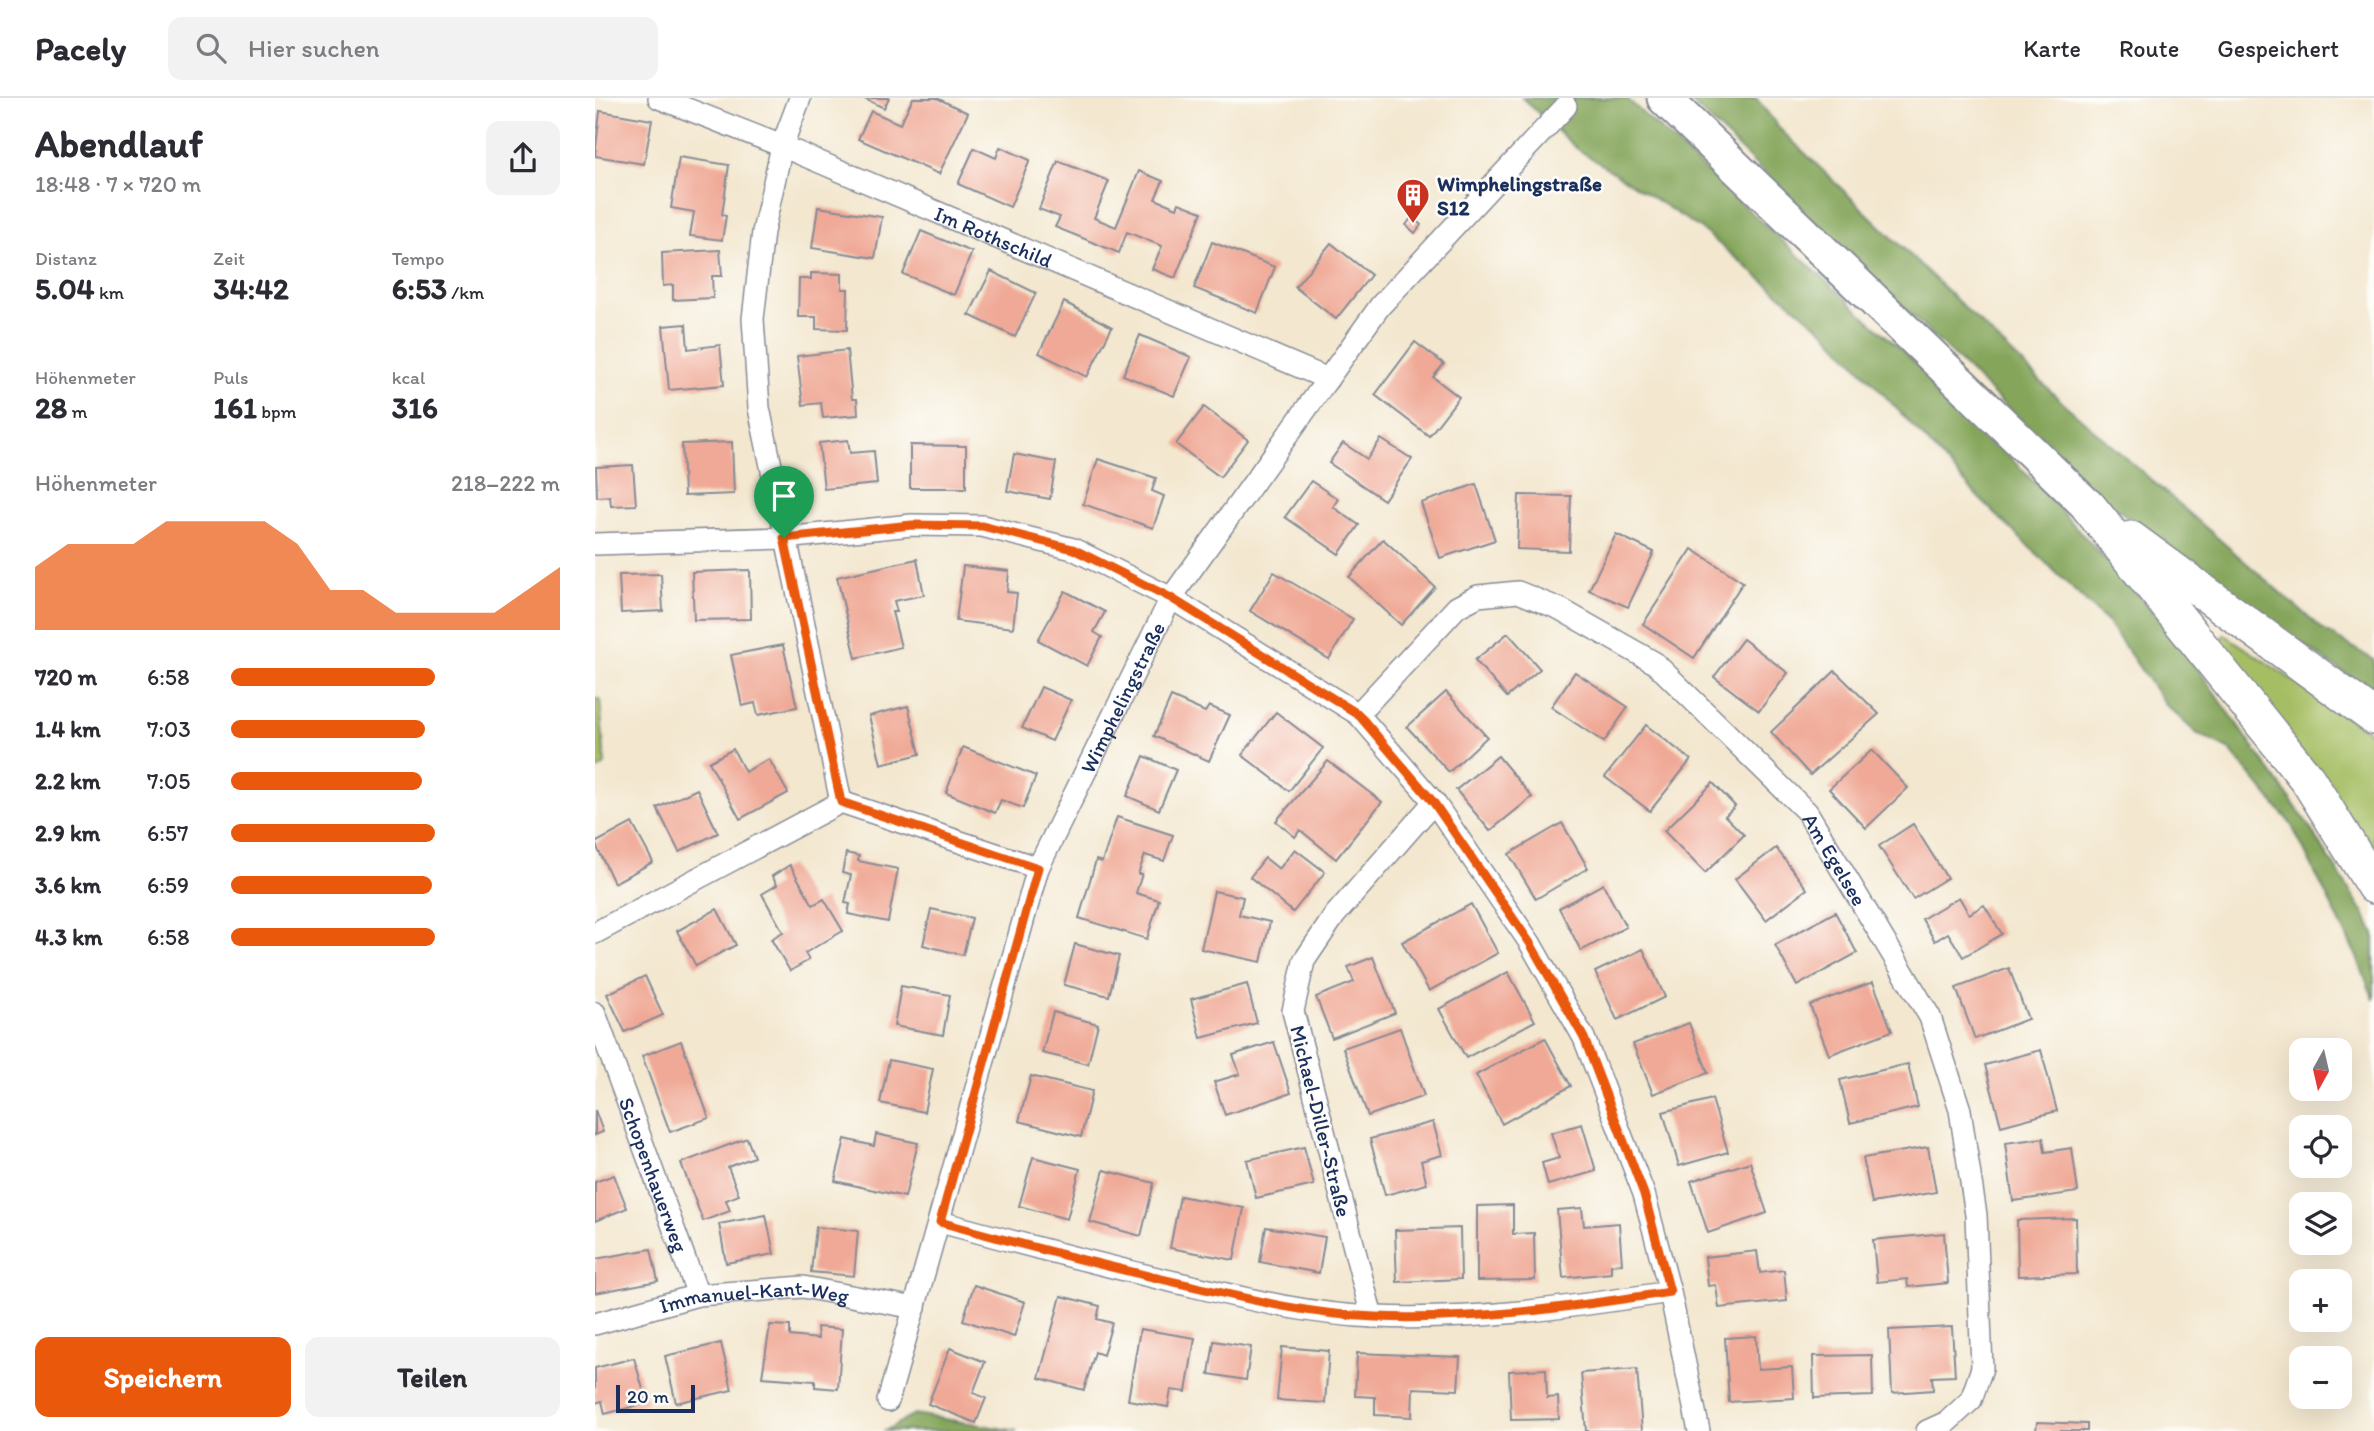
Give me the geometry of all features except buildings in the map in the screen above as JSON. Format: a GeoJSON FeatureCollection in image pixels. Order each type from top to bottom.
{"type":"FeatureCollection","features":[{"type":"Feature","properties":{"kind":"highway"},"geometry":{"type":"LineString","coordinates":[[2089,507],[2374,717]]}},
{"type":"Feature","properties":{"kind":"highway"},"geometry":{"type":"LineString","coordinates":[[2089,507],[2308,780],[2374,886]]}},
{"type":"Feature","properties":{"kind":"main road"},"geometry":{"type":"LineString","coordinates":[[1664,98],[2089,507]]}},
{"type":"Feature","properties":{"kind":"street","name":"Im Rothschild"},"geometry":{"type":"LineString","coordinates":[[659,98],[782,146],[1328,379]]}},
{"type":"Feature","properties":{"kind":"street"},"geometry":{"type":"LineString","coordinates":[[800,98],[782,146],[763,232],[753,319],[759,408],[841,802]]}},
{"type":"Feature","properties":{"kind":"street","name":"Wimphelingstraße"},"geometry":{"type":"LineString","coordinates":[[888,1401],[1038,868],[1171,598],[1380,306],[1566,106]]}},
{"type":"Feature","properties":{"kind":"street"},"geometry":{"type":"LineString","coordinates":[[595,544],[784,538],[912,525],[982,526],[1073,549],[1171,598],[1358,714],[1434,803],[1530,943],[1584,1038],[1644,1194],[1670,1292],[1699,1431]]}},
{"type":"Feature","properties":{"kind":"street","name":"Am Egelsee"},"geometry":{"type":"LineString","coordinates":[[1358,714],[1457,607],[1478,596],[1518,592],[1560,609],[1655,663],[1807,812],[1930,1017],[1960,1110],[1976,1215],[1982,1368],[1971,1400],[1947,1422],[1927,1431]]}},
{"type":"Feature","properties":{"kind":"street"},"geometry":{"type":"LineString","coordinates":[[595,933],[841,802],[1038,868]]}},
{"type":"Feature","properties":{"kind":"street","name":"Michael-Diller-Straße"},"geometry":{"type":"LineString","coordinates":[[1372,1317],[1293,1011],[1304,961],[1335,915],[1434,803]]}},
{"type":"Feature","properties":{"kind":"street","name":"Schopenhauerweg"},"geometry":{"type":"LineString","coordinates":[[595,1013],[698,1295]]}},
{"type":"Feature","properties":{"kind":"street"},"geometry":{"type":"LineString","coordinates":[[940,1222],[1106,1267],[1245,1299],[1372,1317],[1470,1318],[1567,1308],[1670,1292]]}},
{"type":"Feature","properties":{"kind":"street","name":"Immanuel-Kant-Weg"},"geometry":{"type":"LineString","coordinates":[[595,1324],[698,1295],[803,1287],[915,1308]]}},
{"type":"Feature","properties":{"kind":"green space"},"geometry":{"type":"Polygon","coordinates":[[[1522,98],[1626,98],[1929,375],[2043,491],[2173,634],[2305,820],[2374,933],[2374,1000],[2356,955],[2291,824],[2230,750],[2196,733],[2165,704],[2109,624],[1980,499],[1829,335],[1701,229],[1576,148],[1522,98]]]}},
{"type":"Feature","properties":{"kind":"green space"},"geometry":{"type":"Polygon","coordinates":[[[1687,98],[1756,98],[1781,130],[2063,403],[2322,629],[2374,660],[2374,693],[2231,596],[2091,489],[1687,98]]]}},
{"type":"Feature","properties":{"kind":"green space"},"geometry":{"type":"Polygon","coordinates":[[[2224,634],[2374,735],[2374,858],[2219,643],[2224,634]]]}},
{"type":"Feature","properties":{"kind":"green space"},"geometry":{"type":"Polygon","coordinates":[[[595,699],[600,699],[605,765],[595,771],[595,699]]]}},
{"type":"Feature","properties":{"kind":"green space"},"geometry":{"type":"Polygon","coordinates":[[[914,1414],[1017,1431],[885,1431],[914,1414]]]}},
{"type":"Feature","properties":{"kind":"place","name":"Wimphelingstraße S12"},"geometry":{"type":"Point","coordinates":[1413,225]}},
{"type":"Feature","properties":{"kind":"route"},"geometry":{"type":"LineString","coordinates":[[912,525],[982,526],[1073,549],[1171,598],[1358,714],[1434,803],[1530,943],[1584,1038],[1644,1194],[1670,1292],[1567,1308],[1470,1318],[1372,1317],[1258,1302],[1106,1267],[940,1222],[1038,868],[841,802],[784,538],[912,525]]}}]}
